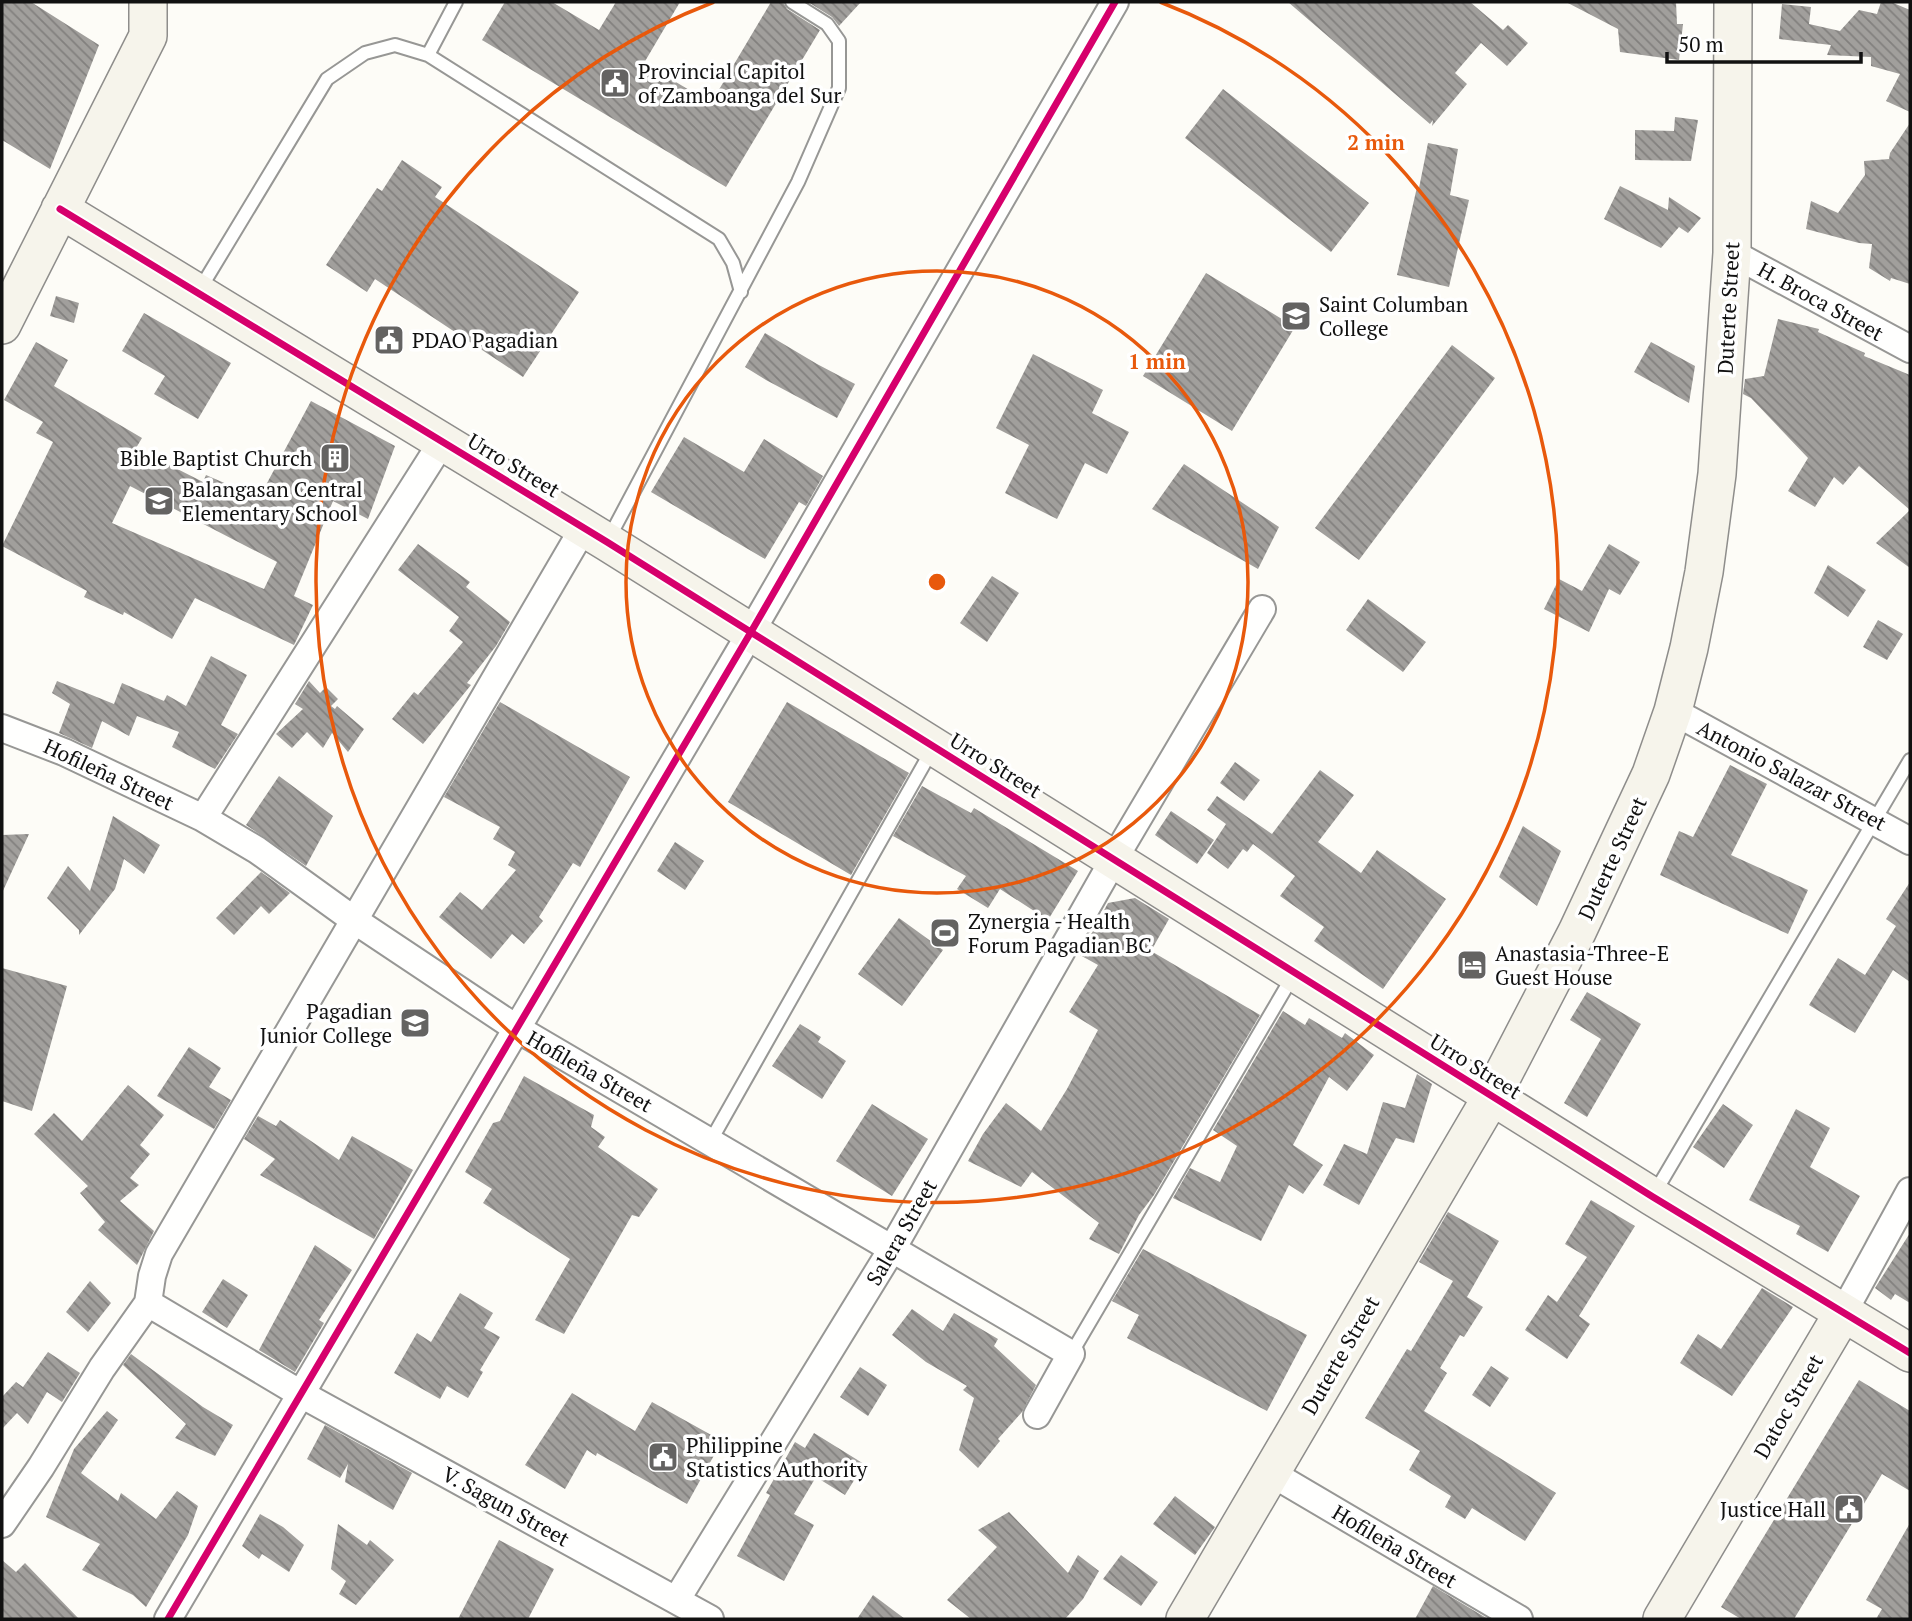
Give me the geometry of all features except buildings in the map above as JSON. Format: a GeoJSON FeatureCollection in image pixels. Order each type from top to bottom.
{"type":"FeatureCollection","features":[{"type":"Feature","properties":{"kind":"street"},"geometry":{"type":"LineString","coordinates":[[2,325],[61,209],[148,19],[167,2]]}},
{"type":"Feature","properties":{"kind":"street"},"geometry":{"type":"LineString","coordinates":[[168,1619],[751,632],[1115,2]]}},
{"type":"Feature","properties":{"kind":"street","name":"Duterte Street"},"geometry":{"type":"LineString","coordinates":[[1185,1619],[1492,1096],[1625,831],[1651,774],[1673,711],[1704,572],[1716,486],[1732,253],[1733,2]]}},
{"type":"Feature","properties":{"kind":"street","name":"Urro Street"},"geometry":{"type":"LineString","coordinates":[[61,209],[596,534],[1653,1197],[1910,1353]]}},
{"type":"Feature","properties":{"kind":"street","name":"H. Broca Street"},"geometry":{"type":"LineString","coordinates":[[1732,253],[1910,349]]}},
{"type":"Feature","properties":{"kind":"street"},"geometry":{"type":"LineString","coordinates":[[203,818],[442,442]]}},
{"type":"Feature","properties":{"kind":"street"},"geometry":{"type":"LineString","coordinates":[[2,1524],[41,1467],[102,1367],[148,1303],[159,1254],[354,920],[596,534]]}},
{"type":"Feature","properties":{"kind":"street","name":"Salera Street"},"geometry":{"type":"LineString","coordinates":[[677,1599],[892,1249],[1114,859],[1262,609]]}},
{"type":"Feature","properties":{"kind":"street","name":"Antonio Salazar Street"},"geometry":{"type":"LineString","coordinates":[[1673,711],[1910,841]]}},
{"type":"Feature","properties":{"kind":"street","name":"Hofileña Street"},"geometry":{"type":"LineString","coordinates":[[2,728],[64,752],[203,818],[257,850],[354,920],[516,1028],[1071,1354]]}},
{"type":"Feature","properties":{"kind":"street","name":"Datoc Street"},"geometry":{"type":"LineString","coordinates":[[1662,1619],[1843,1312],[1910,1191]]}},
{"type":"Feature","properties":{"kind":"street","name":"V. Sagun Street"},"geometry":{"type":"LineString","coordinates":[[148,1303],[300,1394],[710,1619]]}},
{"type":"Feature","properties":{"kind":"street"},"geometry":{"type":"LineString","coordinates":[[1037,1415],[1071,1354]]}},
{"type":"Feature","properties":{"kind":"street","name":"Hofileña Street"},"geometry":{"type":"LineString","coordinates":[[1271,1473],[1519,1619]]}},
{"type":"Feature","properties":{"kind":"lane"},"geometry":{"type":"LineString","coordinates":[[428,55],[456,2]]}},
{"type":"Feature","properties":{"kind":"lane"},"geometry":{"type":"LineString","coordinates":[[596,534],[741,292],[798,182],[839,88],[839,41],[827,24],[792,2]]}},
{"type":"Feature","properties":{"kind":"lane"},"geometry":{"type":"LineString","coordinates":[[198,293],[327,79],[365,53],[395,45],[428,55],[719,239],[733,263],[741,292]]}},
{"type":"Feature","properties":{"kind":"lane"},"geometry":{"type":"LineString","coordinates":[[710,1142],[934,746]]}},
{"type":"Feature","properties":{"kind":"lane"},"geometry":{"type":"LineString","coordinates":[[1653,1197],[1910,760]]}},
{"type":"Feature","properties":{"kind":"lane"},"geometry":{"type":"LineString","coordinates":[[1071,1354],[1295,973]]}},
{"type":"Feature","properties":{"kind":"cycle path"},"geometry":{"type":"LineString","coordinates":[[168,1619],[751,632],[1115,2]]}},
{"type":"Feature","properties":{"kind":"cycle path"},"geometry":{"type":"LineString","coordinates":[[60,209],[607,542],[1653,1197],[1910,1353]]}},
{"type":"Feature","properties":{"kind":"place","name":"Provincial Capitol of Zamboanga del Sur"},"geometry":{"type":"Point","coordinates":[615,83]}},
{"type":"Feature","properties":{"kind":"place","name":"Saint Columban College"},"geometry":{"type":"Point","coordinates":[1296,316]}},
{"type":"Feature","properties":{"kind":"place","name":"PDAO Pagadian"},"geometry":{"type":"Point","coordinates":[389,340]}},
{"type":"Feature","properties":{"kind":"place","name":"Bible Baptist Church"},"geometry":{"type":"Point","coordinates":[335,458]}},
{"type":"Feature","properties":{"kind":"place","name":"Balangasan Central Elementary School"},"geometry":{"type":"Point","coordinates":[159,501]}},
{"type":"Feature","properties":{"kind":"place","name":"Zynergia - Health Forum Pagadian BC"},"geometry":{"type":"Point","coordinates":[945,933]}},
{"type":"Feature","properties":{"kind":"place","name":"Anastasia-Three-E Guest House"},"geometry":{"type":"Point","coordinates":[1472,965]}},
{"type":"Feature","properties":{"kind":"place","name":"Pagadian Junior College"},"geometry":{"type":"Point","coordinates":[415,1023]}},
{"type":"Feature","properties":{"kind":"place","name":"Philippine Statistics Authority"},"geometry":{"type":"Point","coordinates":[663,1457]}},
{"type":"Feature","properties":{"kind":"place","name":"Justice Hall"},"geometry":{"type":"Point","coordinates":[1849,1509]}}]}
